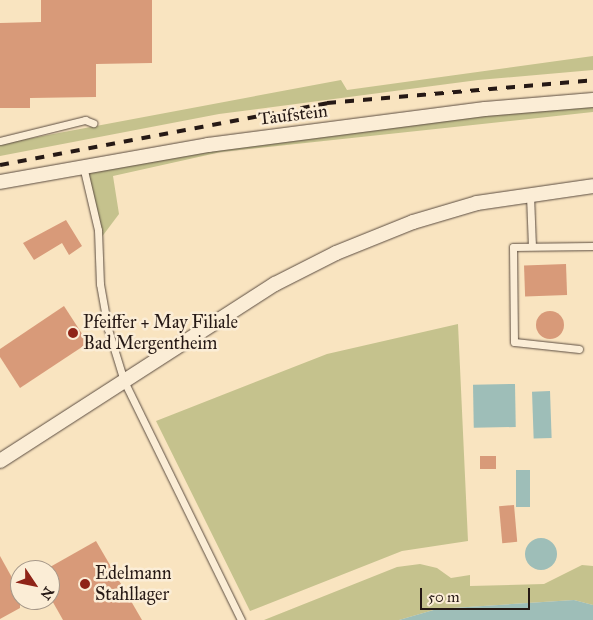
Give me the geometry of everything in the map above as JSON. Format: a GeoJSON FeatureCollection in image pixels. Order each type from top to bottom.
{"type":"FeatureCollection","features":[{"type":"Feature","properties":{"kind":"street","name":"Taufstein"},"geometry":{"type":"LineString","coordinates":[[0,182],[218,143],[485,109],[593,100]]}},
{"type":"Feature","properties":{"kind":"street"},"geometry":{"type":"LineString","coordinates":[[0,461],[275,284],[336,253],[413,222],[477,203],[593,186]]}},
{"type":"Feature","properties":{"kind":"lane"},"geometry":{"type":"LineString","coordinates":[[0,140],[85,120],[93,122]]}},
{"type":"Feature","properties":{"kind":"lane"},"geometry":{"type":"LineString","coordinates":[[83,166],[98,230],[100,284],[108,329],[124,381],[241,620]]}},
{"type":"Feature","properties":{"kind":"lane"},"geometry":{"type":"LineString","coordinates":[[530,195],[532,246]]}},
{"type":"Feature","properties":{"kind":"lane"},"geometry":{"type":"LineString","coordinates":[[578,349],[514,342],[513,247],[593,246]]}},
{"type":"Feature","properties":{"kind":"shaded area"},"geometry":{"type":"Polygon","coordinates":[[[593,56],[593,70],[478,80],[219,114],[0,156],[0,144],[341,80],[347,90],[593,56]]]}},
{"type":"Feature","properties":{"kind":"shaded area"},"geometry":{"type":"Polygon","coordinates":[[[593,100],[593,112],[221,152],[113,176],[119,214],[98,242],[83,166],[593,100]]]}},
{"type":"Feature","properties":{"kind":"shaded area"},"geometry":{"type":"Polygon","coordinates":[[[458,324],[468,541],[402,551],[250,611],[156,421],[327,354],[458,324]]]}},
{"type":"Feature","properties":{"kind":"shaded area"},"geometry":{"type":"Polygon","coordinates":[[[420,564],[437,568],[451,578],[470,575],[470,586],[544,584],[582,565],[593,566],[593,605],[574,600],[437,609],[399,620],[264,620],[397,567],[420,564]]]}},
{"type":"Feature","properties":{"kind":"water"},"geometry":{"type":"Polygon","coordinates":[[[515,384],[516,427],[474,428],[473,385],[515,384]]]}},
{"type":"Feature","properties":{"kind":"water"},"geometry":{"type":"Polygon","coordinates":[[[550,391],[552,438],[534,439],[532,392],[550,391]]]}},
{"type":"Feature","properties":{"kind":"water"},"geometry":{"type":"Polygon","coordinates":[[[516,470],[530,470],[530,507],[516,507],[516,470]]]}},
{"type":"Feature","properties":{"kind":"water"},"geometry":{"type":"Polygon","coordinates":[[[541,538],[552,543],[557,554],[552,565],[541,570],[530,565],[525,554],[530,543],[541,538]]]}},
{"type":"Feature","properties":{"kind":"water"},"geometry":{"type":"Polygon","coordinates":[[[574,600],[593,605],[593,620],[399,620],[437,609],[574,600]]]}},
{"type":"Feature","properties":{"kind":"building"},"geometry":{"type":"Polygon","coordinates":[[[41,0],[152,0],[152,63],[96,64],[96,97],[30,98],[30,108],[0,108],[0,23],[41,22],[41,0]]]}},
{"type":"Feature","properties":{"kind":"building"},"geometry":{"type":"Polygon","coordinates":[[[66,220],[82,246],[69,255],[62,243],[34,260],[23,243],[66,220]]]}},
{"type":"Feature","properties":{"kind":"building"},"geometry":{"type":"Polygon","coordinates":[[[566,264],[567,295],[525,296],[524,265],[566,264]]]}},
{"type":"Feature","properties":{"kind":"building"},"geometry":{"type":"Polygon","coordinates":[[[64,306],[88,343],[20,388],[0,357],[0,349],[64,306]]]}},
{"type":"Feature","properties":{"kind":"building"},"geometry":{"type":"Polygon","coordinates":[[[550,311],[560,315],[564,325],[560,335],[550,339],[540,335],[536,325],[540,315],[550,311]]]}},
{"type":"Feature","properties":{"kind":"building"},"geometry":{"type":"Polygon","coordinates":[[[480,456],[496,456],[496,469],[480,469],[480,456]]]}},
{"type":"Feature","properties":{"kind":"building"},"geometry":{"type":"Polygon","coordinates":[[[514,505],[517,542],[502,543],[499,506],[514,505]]]}},
{"type":"Feature","properties":{"kind":"building","name":"Edelmann Stahllager"},"geometry":{"type":"Polygon","coordinates":[[[96,541],[142,620],[63,620],[57,610],[60,610],[60,561],[96,541]]]}},
{"type":"Feature","properties":{"kind":"building"},"geometry":{"type":"Polygon","coordinates":[[[0,556],[10,574],[10,610],[16,610],[0,619],[0,556]]]}},
{"type":"Feature","properties":{"kind":"railway"},"geometry":{"type":"LineString","coordinates":[[0,165],[327,103],[593,80]]}},
{"type":"Feature","properties":{"kind":"place","name":"Pfeiffer + May Filiale Bad Mergentheim"},"geometry":{"type":"Point","coordinates":[73,333]}},
{"type":"Feature","properties":{"kind":"place","name":"Edelmann Stahllager"},"geometry":{"type":"Point","coordinates":[85,584]}}]}
